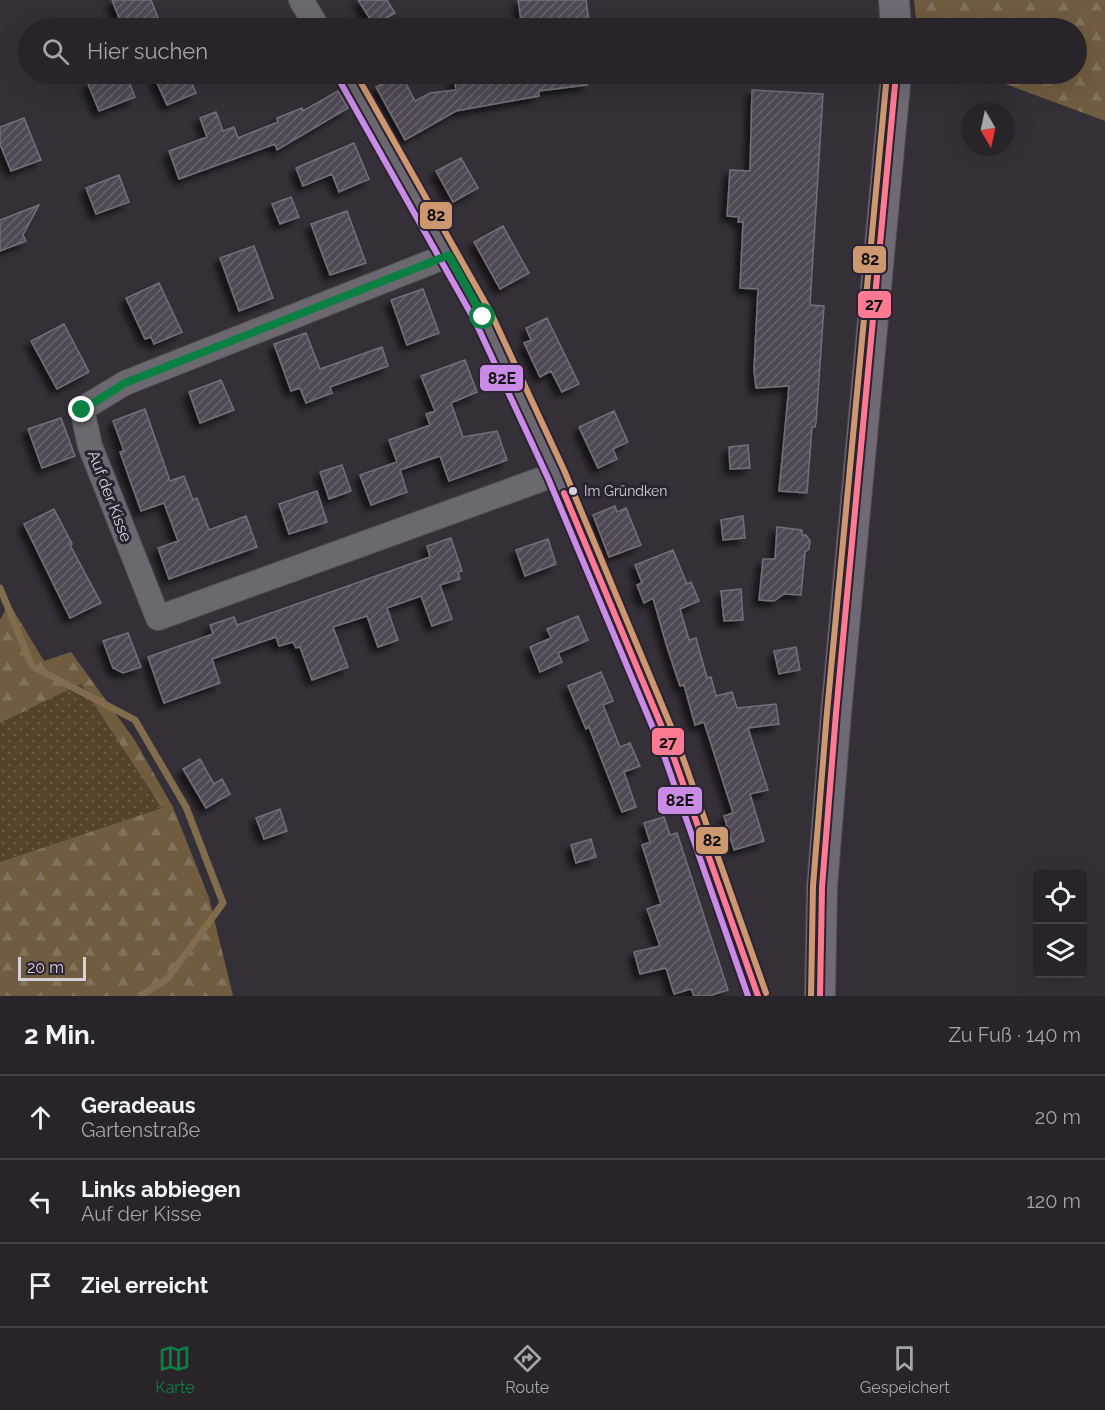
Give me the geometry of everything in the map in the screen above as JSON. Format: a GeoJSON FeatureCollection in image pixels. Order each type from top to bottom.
{"type":"FeatureCollection","features":[{"type":"Feature","properties":{"kind":"main road"},"geometry":{"type":"LineString","coordinates":[[894,0],[895,18]]}},
{"type":"Feature","properties":{"kind":"main road"},"geometry":{"type":"LineString","coordinates":[[820,996],[822,887],[834,736],[895,84]]}},
{"type":"Feature","properties":{"kind":"street"},"geometry":{"type":"LineString","coordinates":[[301,0],[312,18]]}},
{"type":"Feature","properties":{"kind":"street"},"geometry":{"type":"LineString","coordinates":[[352,84],[483,317],[556,474],[669,744],[758,996]]}},
{"type":"Feature","properties":{"kind":"street","name":"Auf der Kisse"},"geometry":{"type":"LineString","coordinates":[[449,255],[125,383],[82,410],[90,446],[158,618],[556,474]]}},
{"type":"Feature","properties":{"kind":"shaded area"},"geometry":{"type":"Polygon","coordinates":[[[81,684],[163,808],[0,862],[0,723],[81,684]]]}},
{"type":"Feature","properties":{"kind":"green space"},"geometry":{"type":"Polygon","coordinates":[[[914,0],[1105,0],[1105,121],[1005,84],[1087,84],[1087,18],[916,18],[914,0]]]}},
{"type":"Feature","properties":{"kind":"green space"},"geometry":{"type":"Polygon","coordinates":[[[9,603],[44,661],[71,652],[134,739],[173,807],[209,898],[233,996],[0,996],[0,862],[162,808],[81,684],[0,723],[0,620],[9,603]]]}},
{"type":"Feature","properties":{"kind":"building"},"geometry":{"type":"Polygon","coordinates":[[[112,0],[151,0],[158,18],[119,18],[112,0]]]}},
{"type":"Feature","properties":{"kind":"building"},"geometry":{"type":"Polygon","coordinates":[[[358,0],[387,0],[395,13],[386,18],[370,18],[358,0]]]}},
{"type":"Feature","properties":{"kind":"building"},"geometry":{"type":"Polygon","coordinates":[[[518,0],[586,0],[589,18],[521,18],[518,0]]]}},
{"type":"Feature","properties":{"kind":"building"},"geometry":{"type":"Polygon","coordinates":[[[88,84],[130,84],[135,97],[99,111],[88,84]]]}},
{"type":"Feature","properties":{"kind":"building"},"geometry":{"type":"Polygon","coordinates":[[[158,84],[192,84],[196,93],[167,105],[158,84]]]}},
{"type":"Feature","properties":{"kind":"building"},"geometry":{"type":"Polygon","coordinates":[[[382,84],[406,84],[415,101],[430,93],[456,90],[455,84],[587,84],[539,91],[539,96],[456,111],[405,140],[376,87],[382,84]]]}},
{"type":"Feature","properties":{"kind":"building"},"geometry":{"type":"Polygon","coordinates":[[[752,90],[823,94],[810,305],[824,306],[816,423],[815,427],[812,427],[807,493],[779,491],[789,386],[756,388],[754,370],[758,289],[740,288],[743,222],[738,222],[739,217],[727,216],[730,170],[750,171],[752,90]]]}},
{"type":"Feature","properties":{"kind":"building"},"geometry":{"type":"Polygon","coordinates":[[[338,91],[348,108],[277,150],[275,144],[179,179],[169,151],[207,137],[200,118],[216,112],[223,131],[234,127],[238,138],[278,122],[277,118],[302,108],[303,111],[338,91]]]}},
{"type":"Feature","properties":{"kind":"building"},"geometry":{"type":"Polygon","coordinates":[[[24,118],[41,160],[11,171],[0,144],[0,127],[24,118]]]}},
{"type":"Feature","properties":{"kind":"building"},"geometry":{"type":"Polygon","coordinates":[[[354,143],[369,179],[339,192],[332,174],[303,186],[296,168],[354,143]]]}},
{"type":"Feature","properties":{"kind":"building"},"geometry":{"type":"Polygon","coordinates":[[[461,158],[478,188],[453,202],[436,171],[461,158]]]}},
{"type":"Feature","properties":{"kind":"building"},"geometry":{"type":"Polygon","coordinates":[[[119,175],[129,202],[96,214],[86,188],[119,175]]]}},
{"type":"Feature","properties":{"kind":"building"},"geometry":{"type":"Polygon","coordinates":[[[291,197],[299,217],[280,224],[272,204],[291,197]]]}},
{"type":"Feature","properties":{"kind":"building"},"geometry":{"type":"Polygon","coordinates":[[[39,205],[23,235],[26,241],[0,251],[0,220],[39,205]]]}},
{"type":"Feature","properties":{"kind":"building"},"geometry":{"type":"Polygon","coordinates":[[[347,211],[366,263],[330,275],[311,224],[347,211]]]}},
{"type":"Feature","properties":{"kind":"building"},"geometry":{"type":"Polygon","coordinates":[[[503,226],[529,273],[500,289],[474,242],[503,226]]]}},
{"type":"Feature","properties":{"kind":"building"},"geometry":{"type":"Polygon","coordinates":[[[254,246],[273,298],[239,311],[220,258],[254,246]]]}},
{"type":"Feature","properties":{"kind":"building"},"geometry":{"type":"Polygon","coordinates":[[[159,283],[182,332],[154,344],[151,337],[145,339],[126,298],[159,283]]]}},
{"type":"Feature","properties":{"kind":"building"},"geometry":{"type":"Polygon","coordinates":[[[423,289],[439,333],[407,345],[391,300],[423,289]]]}},
{"type":"Feature","properties":{"kind":"building"},"geometry":{"type":"Polygon","coordinates":[[[547,318],[579,384],[562,392],[551,371],[540,377],[524,343],[531,340],[526,328],[547,318]]]}},
{"type":"Feature","properties":{"kind":"building"},"geometry":{"type":"Polygon","coordinates":[[[64,324],[89,372],[57,389],[31,341],[64,324]]]}},
{"type":"Feature","properties":{"kind":"building"},"geometry":{"type":"Polygon","coordinates":[[[306,333],[320,369],[382,347],[388,366],[330,387],[332,393],[306,403],[300,388],[291,391],[274,344],[306,333]]]}},
{"type":"Feature","properties":{"kind":"building"},"geometry":{"type":"Polygon","coordinates":[[[465,360],[477,392],[451,403],[463,437],[497,431],[507,460],[449,481],[440,456],[400,470],[407,492],[371,505],[360,475],[397,462],[389,440],[430,425],[426,414],[435,411],[421,376],[465,360]]]}},
{"type":"Feature","properties":{"kind":"building"},"geometry":{"type":"Polygon","coordinates":[[[221,380],[234,410],[200,423],[189,392],[221,380]]]}},
{"type":"Feature","properties":{"kind":"building"},"geometry":{"type":"Polygon","coordinates":[[[145,409],[170,481],[184,476],[193,500],[197,498],[209,530],[246,516],[257,547],[169,579],[158,548],[178,541],[164,503],[141,511],[120,452],[124,451],[113,421],[145,409]]]}},
{"type":"Feature","properties":{"kind":"building"},"geometry":{"type":"Polygon","coordinates":[[[614,411],[628,442],[613,449],[617,459],[598,468],[579,427],[614,411]]]}},
{"type":"Feature","properties":{"kind":"building"},"geometry":{"type":"Polygon","coordinates":[[[61,418],[75,456],[42,468],[28,429],[61,418]]]}},
{"type":"Feature","properties":{"kind":"building"},"geometry":{"type":"Polygon","coordinates":[[[748,445],[750,468],[730,469],[729,447],[748,445]]]}},
{"type":"Feature","properties":{"kind":"building"},"geometry":{"type":"Polygon","coordinates":[[[342,465],[351,491],[329,499],[320,472],[342,465]]]}},
{"type":"Feature","properties":{"kind":"building"},"geometry":{"type":"Polygon","coordinates":[[[317,491],[327,522],[289,534],[279,504],[317,491]]]}},
{"type":"Feature","properties":{"kind":"building"},"geometry":{"type":"Polygon","coordinates":[[[615,506],[617,512],[626,508],[641,545],[609,557],[593,515],[615,506]]]}},
{"type":"Feature","properties":{"kind":"building"},"geometry":{"type":"Polygon","coordinates":[[[54,509],[101,603],[70,618],[24,524],[54,509]]]}},
{"type":"Feature","properties":{"kind":"building"},"geometry":{"type":"Polygon","coordinates":[[[743,516],[745,538],[723,540],[721,520],[743,516]]]}},
{"type":"Feature","properties":{"kind":"building"},"geometry":{"type":"Polygon","coordinates":[[[777,527],[802,530],[802,535],[806,535],[810,541],[809,549],[805,552],[801,595],[784,594],[774,601],[759,600],[763,559],[775,559],[777,527]]]}},
{"type":"Feature","properties":{"kind":"building"},"geometry":{"type":"Polygon","coordinates":[[[451,538],[462,571],[458,572],[460,579],[440,585],[452,619],[432,626],[421,596],[387,608],[398,640],[378,647],[367,616],[333,627],[348,667],[312,680],[300,647],[296,648],[293,642],[279,646],[276,637],[212,659],[220,683],[164,703],[148,657],[213,634],[210,625],[234,617],[237,625],[430,557],[427,546],[451,538]]]}},
{"type":"Feature","properties":{"kind":"building"},"geometry":{"type":"Polygon","coordinates":[[[548,539],[556,564],[525,576],[516,550],[548,539]]]}},
{"type":"Feature","properties":{"kind":"building"},"geometry":{"type":"Polygon","coordinates":[[[673,550],[687,584],[691,582],[699,601],[680,609],[689,640],[696,638],[707,678],[711,677],[716,696],[732,692],[737,708],[776,704],[779,724],[748,728],[768,790],[750,794],[764,841],[734,850],[724,816],[733,813],[704,722],[695,725],[684,685],[680,686],[653,598],[644,603],[637,585],[642,583],[635,565],[673,550]]]}},
{"type":"Feature","properties":{"kind":"building"},"geometry":{"type":"Polygon","coordinates":[[[741,589],[743,620],[724,621],[721,591],[741,589]]]}},
{"type":"Feature","properties":{"kind":"building"},"geometry":{"type":"Polygon","coordinates":[[[578,616],[588,640],[558,653],[562,662],[540,672],[530,647],[551,638],[547,629],[578,616]]]}},
{"type":"Feature","properties":{"kind":"building"},"geometry":{"type":"Polygon","coordinates":[[[128,633],[141,667],[123,673],[113,668],[103,641],[128,633]]]}},
{"type":"Feature","properties":{"kind":"building"},"geometry":{"type":"Polygon","coordinates":[[[796,647],[800,670],[779,674],[774,651],[796,647]]]}},
{"type":"Feature","properties":{"kind":"building"},"geometry":{"type":"Polygon","coordinates":[[[601,672],[613,701],[603,705],[620,747],[630,743],[640,766],[624,772],[636,807],[622,812],[589,727],[586,729],[568,686],[601,672]]]}},
{"type":"Feature","properties":{"kind":"building"},"geometry":{"type":"Polygon","coordinates":[[[200,759],[214,784],[222,779],[230,794],[206,808],[183,769],[200,759]]]}},
{"type":"Feature","properties":{"kind":"building"},"geometry":{"type":"Polygon","coordinates":[[[280,809],[287,831],[264,839],[256,818],[280,809]]]}},
{"type":"Feature","properties":{"kind":"building"},"geometry":{"type":"Polygon","coordinates":[[[664,817],[670,835],[677,833],[728,990],[709,996],[694,996],[691,989],[674,994],[666,968],[640,974],[634,952],[660,946],[647,909],[661,904],[642,845],[650,842],[644,823],[664,817]]]}},
{"type":"Feature","properties":{"kind":"building"},"geometry":{"type":"Polygon","coordinates":[[[591,839],[596,857],[576,863],[571,845],[591,839]]]}},
{"type":"Feature","properties":{"kind":"waterway"},"geometry":{"type":"LineString","coordinates":[[0,588],[32,666],[135,720],[186,807],[223,903],[168,978],[141,996]]}},
{"type":"Feature","properties":{"kind":"transit line","name":"82E"},"geometry":{"type":"LineString","coordinates":[[341,84],[475,321],[548,478],[661,747],[748,996]]}},
{"type":"Feature","properties":{"kind":"transit line","name":"82"},"geometry":{"type":"LineString","coordinates":[[362,84],[491,313],[564,470],[677,741],[766,993]]}},
{"type":"Feature","properties":{"kind":"transit line","name":"82"},"geometry":{"type":"LineString","coordinates":[[811,996],[813,886],[827,712],[886,84]]}},
{"type":"Feature","properties":{"kind":"transit line","name":"27"},"geometry":{"type":"LineString","coordinates":[[820,996],[822,887],[836,713],[895,84]]}},
{"type":"Feature","properties":{"kind":"transit line","name":"27"},"geometry":{"type":"LineString","coordinates":[[564,493],[669,744],[758,996]]}},
{"type":"Feature","properties":{"kind":"place","name":"Im Gründken"},"geometry":{"type":"Point","coordinates":[573,491]}},
{"type":"Feature","properties":{"kind":"route"},"geometry":{"type":"LineString","coordinates":[[82,410],[125,383],[449,255],[483,317]]}}]}
